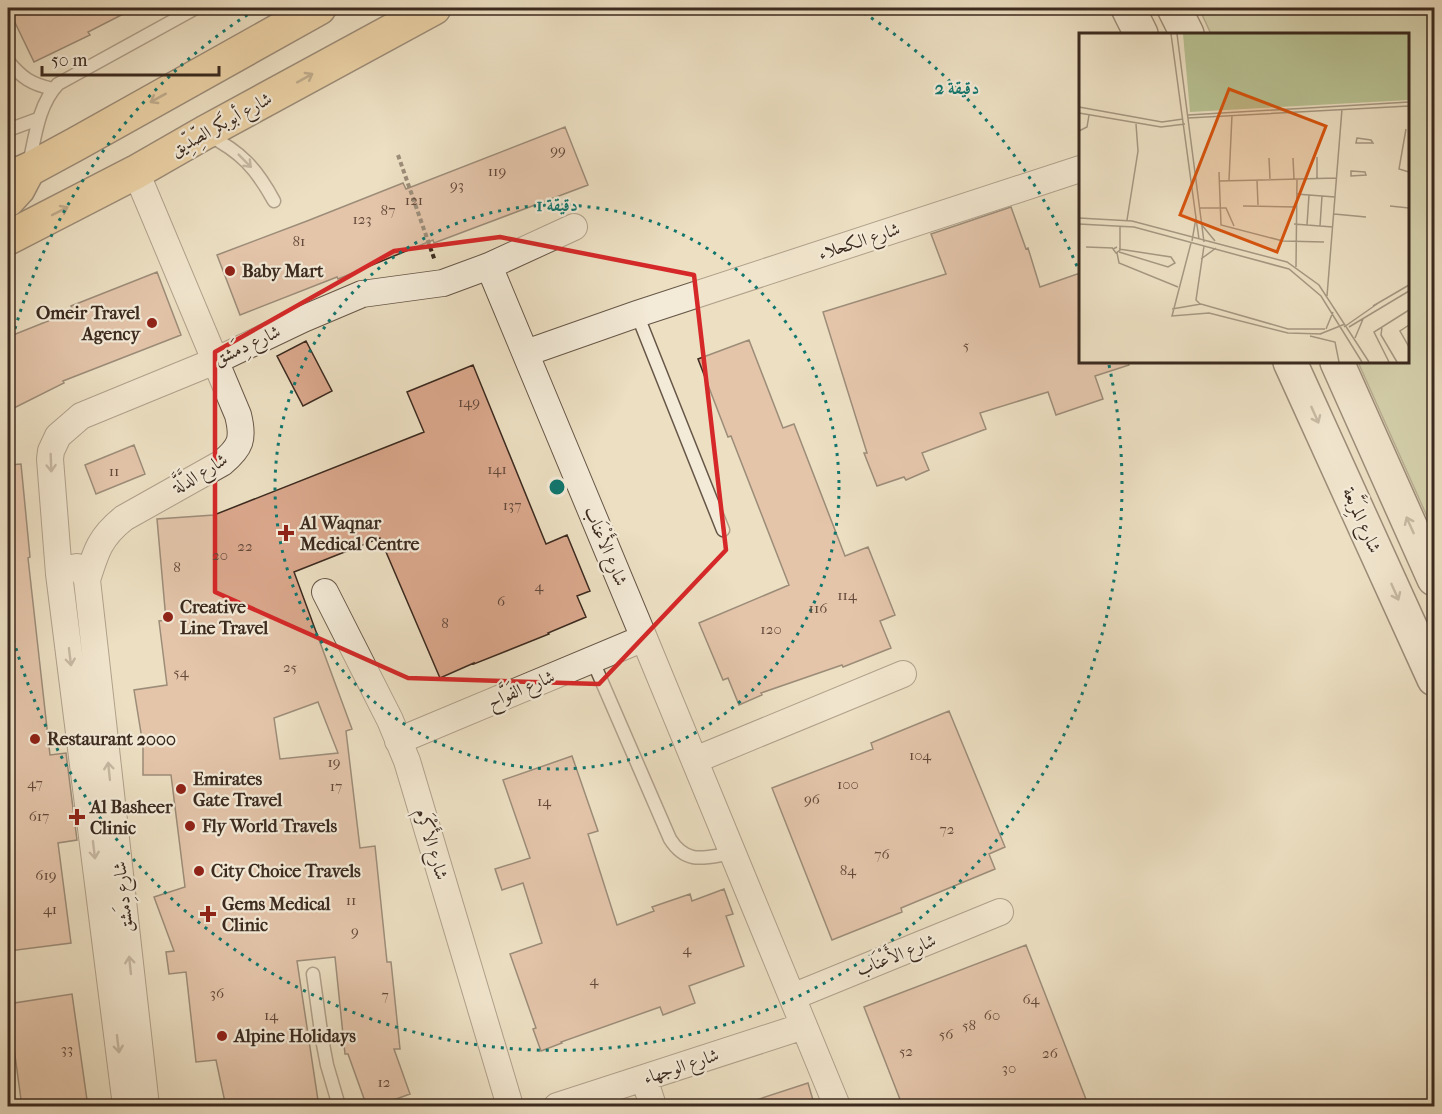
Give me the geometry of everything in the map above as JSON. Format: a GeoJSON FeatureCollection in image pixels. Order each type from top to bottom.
{"type":"FeatureCollection","features":[{"type":"Feature","properties":{"kind":"main road","name":"شارع أبوبَكر الصِّدِّيق"},"geometry":{"type":"LineString","coordinates":[[8,237],[136,172],[434,8]]}},
{"type":"Feature","properties":{"kind":"main road"},"geometry":{"type":"LineString","coordinates":[[8,200],[18,189],[18,174],[315,9]]}},
{"type":"Feature","properties":{"kind":"street"},"geometry":{"type":"LineString","coordinates":[[1128,8],[1140,33]]}},
{"type":"Feature","properties":{"kind":"street"},"geometry":{"type":"LineString","coordinates":[[1174,8],[1186,33]]}},
{"type":"Feature","properties":{"kind":"street","name":"شارع الكحلاء"},"geometry":{"type":"LineString","coordinates":[[526,353],[637,314],[1079,169]]}},
{"type":"Feature","properties":{"kind":"street","name":"شارع الدَّلَّة"},"geometry":{"type":"LineString","coordinates":[[87,580],[100,542],[111,528],[124,518],[222,463],[233,454],[241,436],[238,415],[136,172]]}},
{"type":"Feature","properties":{"kind":"street","name":"شارع دِمَشق"},"geometry":{"type":"LineString","coordinates":[[126,1107],[59,574],[50,459],[58,436],[81,416],[215,361],[362,294],[443,284],[489,267],[574,227]]}},
{"type":"Feature","properties":{"kind":"street","name":"شارع الأَعْنَاب"},"geometry":{"type":"LineString","coordinates":[[489,267],[837,1107]]}},
{"type":"Feature","properties":{"kind":"street","name":"شارع المِرَبَّعة"},"geometry":{"type":"LineString","coordinates":[[1290,363],[1434,679]]}},
{"type":"Feature","properties":{"kind":"street"},"geometry":{"type":"LineString","coordinates":[[1337,363],[1434,579]]}},
{"type":"Feature","properties":{"kind":"street"},"geometry":{"type":"LineString","coordinates":[[59,574],[77,567],[83,571],[87,580]]}},
{"type":"Feature","properties":{"kind":"street","name":"شارع دِمَشق"},"geometry":{"type":"LineString","coordinates":[[87,580],[146,1107]]}},
{"type":"Feature","properties":{"kind":"street","name":"شارع الأَكْرَم"},"geometry":{"type":"LineString","coordinates":[[325,592],[390,720],[407,761],[510,1107]]}},
{"type":"Feature","properties":{"kind":"street","name":"شارع الفَوَّاح"},"geometry":{"type":"LineString","coordinates":[[398,741],[644,638]]}},
{"type":"Feature","properties":{"kind":"street"},"geometry":{"type":"LineString","coordinates":[[694,760],[903,674]]}},
{"type":"Feature","properties":{"kind":"street","name":"شارع الأَعْنَاب"},"geometry":{"type":"LineString","coordinates":[[792,997],[1000,912]]}},
{"type":"Feature","properties":{"kind":"street","name":"شارع الوجهاء"},"geometry":{"type":"LineString","coordinates":[[557,1107],[804,1026]]}},
{"type":"Feature","properties":{"kind":"street"},"geometry":{"type":"LineString","coordinates":[[644,1078],[653,1107]]}},
{"type":"Feature","properties":{"kind":"lane"},"geometry":{"type":"LineString","coordinates":[[18,174],[38,119],[53,89],[64,80],[196,8]]}},
{"type":"Feature","properties":{"kind":"lane"},"geometry":{"type":"LineString","coordinates":[[8,61],[27,81],[53,89]]}},
{"type":"Feature","properties":{"kind":"lane"},"geometry":{"type":"LineString","coordinates":[[8,130],[38,119]]}},
{"type":"Feature","properties":{"kind":"lane"},"geometry":{"type":"LineString","coordinates":[[204,133],[226,144],[246,160],[274,201]]}},
{"type":"Feature","properties":{"kind":"lane"},"geometry":{"type":"LineString","coordinates":[[637,314],[723,530]]}},
{"type":"Feature","properties":{"kind":"lane"},"geometry":{"type":"LineString","coordinates":[[592,659],[676,849],[690,857],[701,858],[733,854]]}},
{"type":"Feature","properties":{"kind":"lane"},"geometry":{"type":"LineString","coordinates":[[314,974],[322,1039],[339,1107]]}},
{"type":"Feature","properties":{"kind":"path"},"geometry":{"type":"LineString","coordinates":[[398,154],[443,284]]}},
{"type":"Feature","properties":{"kind":"highlighted area"},"geometry":{"type":"Polygon","coordinates":[[[500,237],[694,275],[726,550],[599,684],[408,678],[215,592],[215,352],[394,251],[500,237]]]}},
{"type":"Feature","properties":{"kind":"green space"},"geometry":{"type":"Polygon","coordinates":[[[1199,8],[1434,8],[1434,532],[1358,363],[1409,363],[1409,33],[1211,33],[1199,8]]]}},
{"type":"Feature","properties":{"kind":"building"},"geometry":{"type":"Polygon","coordinates":[[[8,8],[135,8],[88,32],[90,35],[34,62],[8,8]]]}},
{"type":"Feature","properties":{"kind":"building"},"geometry":{"type":"Polygon","coordinates":[[[565,127],[588,185],[434,243],[433,240],[338,279],[337,277],[240,315],[217,255],[403,183],[406,189],[565,127]]]}},
{"type":"Feature","properties":{"kind":"building"},"geometry":{"type":"Polygon","coordinates":[[[1011,207],[1026,249],[1028,248],[1040,287],[1079,273],[1079,363],[1128,363],[1129,365],[1095,376],[1103,399],[1056,415],[1048,392],[980,413],[986,429],[922,453],[929,470],[906,480],[904,477],[877,486],[864,453],[867,453],[823,312],[946,274],[931,234],[1011,207]]]}},
{"type":"Feature","properties":{"kind":"building"},"geometry":{"type":"Polygon","coordinates":[[[157,272],[181,335],[63,381],[64,383],[8,411],[8,337],[73,311],[71,306],[157,272]]]}},
{"type":"Feature","properties":{"kind":"building"},"geometry":{"type":"Polygon","coordinates":[[[749,340],[783,428],[794,424],[845,556],[868,547],[895,615],[880,621],[891,648],[843,667],[842,665],[761,693],[762,695],[739,705],[728,678],[723,680],[699,623],[789,585],[731,436],[728,437],[698,359],[749,340]]]}},
{"type":"Feature","properties":{"kind":"building"},"geometry":{"type":"Polygon","coordinates":[[[306,341],[332,391],[303,406],[277,356],[306,341]]]}},
{"type":"Feature","properties":{"kind":"building"},"geometry":{"type":"Polygon","coordinates":[[[473,365],[546,544],[567,535],[590,591],[577,596],[586,617],[440,678],[380,538],[294,572],[352,729],[346,731],[360,848],[375,846],[387,962],[391,962],[400,1049],[394,1049],[410,1094],[374,1107],[367,1107],[348,1054],[345,1054],[335,957],[297,961],[319,1107],[226,1107],[216,1060],[196,1062],[186,972],[169,974],[166,952],[174,951],[154,897],[185,887],[171,775],[143,775],[143,745],[134,690],[167,685],[159,621],[166,620],[157,519],[214,515],[424,432],[407,392],[473,365]],[[318,702],[274,718],[280,759],[338,753],[318,702]]]}},
{"type":"Feature","properties":{"kind":"building"},"geometry":{"type":"Polygon","coordinates":[[[134,445],[145,474],[96,494],[85,465],[134,445]]]}},
{"type":"Feature","properties":{"kind":"building"},"geometry":{"type":"Polygon","coordinates":[[[21,464],[30,557],[28,558],[50,755],[66,753],[77,840],[58,843],[71,943],[9,951],[8,465],[21,464]]]}},
{"type":"Feature","properties":{"kind":"building"},"geometry":{"type":"Polygon","coordinates":[[[949,711],[1005,847],[989,854],[995,869],[901,908],[902,912],[832,940],[772,788],[873,749],[871,743],[949,711]]]}},
{"type":"Feature","properties":{"kind":"building"},"geometry":{"type":"Polygon","coordinates":[[[572,756],[598,831],[588,834],[617,925],[654,911],[652,907],[690,894],[692,901],[724,889],[733,914],[726,916],[744,966],[689,986],[695,1003],[663,1015],[660,1007],[541,1051],[533,1029],[536,1028],[510,954],[542,943],[523,883],[502,890],[495,869],[530,858],[503,780],[572,756]]]}},
{"type":"Feature","properties":{"kind":"building"},"geometry":{"type":"Polygon","coordinates":[[[1026,945],[1089,1107],[903,1107],[864,1007],[1026,945]]]}},
{"type":"Feature","properties":{"kind":"building"},"geometry":{"type":"Polygon","coordinates":[[[72,994],[88,1107],[22,1107],[8,1004],[72,994]]]}},
{"type":"Feature","properties":{"kind":"building"},"geometry":{"type":"Polygon","coordinates":[[[808,1083],[815,1107],[748,1107],[747,1103],[808,1083]]]}},
{"type":"Feature","properties":{"kind":"place","name":"Baby Mart"},"geometry":{"type":"Point","coordinates":[230,271]}},
{"type":"Feature","properties":{"kind":"place","name":"Omeir Travel Agency"},"geometry":{"type":"Point","coordinates":[152,323]}},
{"type":"Feature","properties":{"kind":"place","name":"Al Waqnar Medical Centre"},"geometry":{"type":"Point","coordinates":[286,533]}},
{"type":"Feature","properties":{"kind":"place","name":"Creative Line Travel"},"geometry":{"type":"Point","coordinates":[168,617]}},
{"type":"Feature","properties":{"kind":"place","name":"Restaurant 2000"},"geometry":{"type":"Point","coordinates":[35,739]}},
{"type":"Feature","properties":{"kind":"place","name":"Emirates Gate Travel"},"geometry":{"type":"Point","coordinates":[181,789]}},
{"type":"Feature","properties":{"kind":"place","name":"Al Basheer Clinic"},"geometry":{"type":"Point","coordinates":[77,817]}},
{"type":"Feature","properties":{"kind":"place","name":"Fly World Travels"},"geometry":{"type":"Point","coordinates":[190,826]}},
{"type":"Feature","properties":{"kind":"place","name":"City Choice Travels"},"geometry":{"type":"Point","coordinates":[199,871]}},
{"type":"Feature","properties":{"kind":"place","name":"Gems Medical Clinic"},"geometry":{"type":"Point","coordinates":[208,914]}},
{"type":"Feature","properties":{"kind":"place","name":"Alpine Holidays"},"geometry":{"type":"Point","coordinates":[222,1036]}}]}
